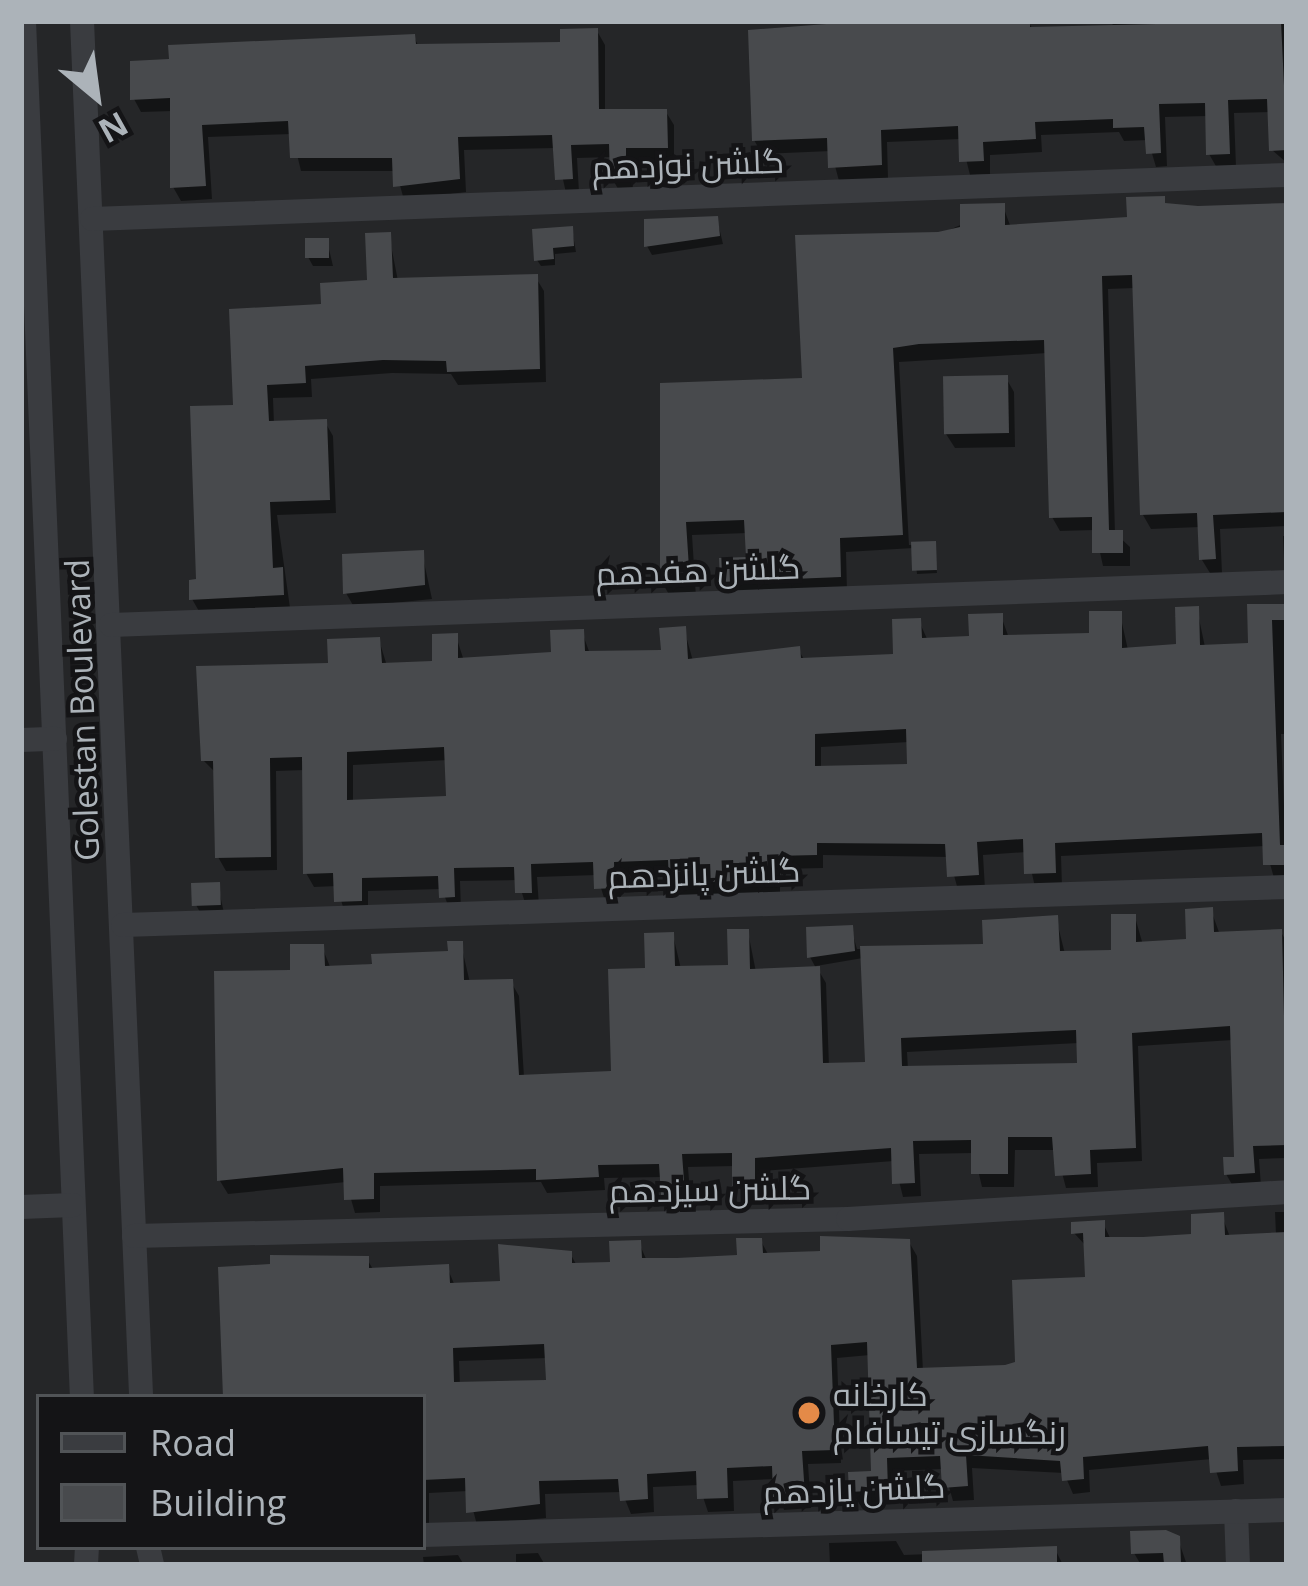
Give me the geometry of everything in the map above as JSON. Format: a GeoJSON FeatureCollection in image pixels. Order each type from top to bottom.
{"type":"FeatureCollection","features":[{"type":"Feature","properties":{"kind":"street","name":"Golestan Boulevard"},"geometry":{"type":"LineString","coordinates":[[24,21],[29,290],[55,739],[82,1394]]}},
{"type":"Feature","properties":{"kind":"street","name":"Golestan Boulevard"},"geometry":{"type":"LineString","coordinates":[[82,21],[112,625],[141,1394]]}},
{"type":"Feature","properties":{"kind":"street","name":"گلشن نوزدهم"},"geometry":{"type":"LineString","coordinates":[[92,219],[1287,175]]}},
{"type":"Feature","properties":{"kind":"street","name":"گلشن هفدهم"},"geometry":{"type":"LineString","coordinates":[[112,625],[1287,582]]}},
{"type":"Feature","properties":{"kind":"street"},"geometry":{"type":"LineString","coordinates":[[21,740],[55,739]]}},
{"type":"Feature","properties":{"kind":"street","name":"گلشن پانزدهم"},"geometry":{"type":"LineString","coordinates":[[123,925],[1287,887]]}},
{"type":"Feature","properties":{"kind":"street","name":"گلشن سیزدهم"},"geometry":{"type":"LineString","coordinates":[[134,1236],[848,1219],[1287,1192]]}},
{"type":"Feature","properties":{"kind":"street"},"geometry":{"type":"LineString","coordinates":[[21,1207],[73,1205]]}},
{"type":"Feature","properties":{"kind":"street","name":"گلشن یازدهم"},"geometry":{"type":"LineString","coordinates":[[426,1535],[1287,1510]]}},
{"type":"Feature","properties":{"kind":"street"},"geometry":{"type":"LineString","coordinates":[[1236,1511],[1238,1565]]}},
{"type":"Feature","properties":{"kind":"shaded area"},"geometry":{"type":"Polygon","coordinates":[[[21,21],[1287,21],[1287,1565],[21,1565],[21,21]]]}},
{"type":"Feature","properties":{"kind":"building"},"geometry":{"type":"Polygon","coordinates":[[[865,21],[1030,21],[1030,27],[1281,21],[1287,150],[1269,151],[1267,99],[1228,100],[1230,154],[1206,155],[1205,103],[1159,104],[1161,153],[1146,154],[1144,127],[1113,128],[1113,119],[1035,122],[1036,139],[983,142],[984,161],[959,162],[958,126],[881,130],[882,165],[828,168],[827,138],[752,141],[748,30],[865,21]]]}},
{"type":"Feature","properties":{"kind":"building"},"geometry":{"type":"Polygon","coordinates":[[[598,28],[599,109],[667,109],[668,148],[626,148],[626,181],[610,181],[609,144],[571,145],[573,179],[555,180],[552,135],[458,137],[460,179],[393,187],[392,158],[290,158],[288,121],[202,125],[206,186],[170,188],[170,98],[130,100],[130,61],[169,59],[168,45],[415,34],[416,44],[560,42],[560,29],[598,28]]]}},
{"type":"Feature","properties":{"kind":"building"},"geometry":{"type":"Polygon","coordinates":[[[1165,196],[1165,203],[1198,206],[1287,203],[1287,512],[1213,515],[1216,559],[1199,560],[1197,513],[1140,515],[1132,275],[1102,276],[1109,530],[1123,530],[1123,553],[1092,553],[1092,517],[1049,518],[1044,340],[919,344],[893,348],[903,535],[840,538],[841,577],[720,582],[719,558],[746,557],[744,520],[686,522],[690,583],[660,585],[660,383],[802,378],[795,235],[938,232],[960,227],[960,204],[1005,203],[1005,225],[1127,217],[1126,197],[1165,196]]]}},
{"type":"Feature","properties":{"kind":"building"},"geometry":{"type":"Polygon","coordinates":[[[718,216],[720,236],[644,247],[644,219],[718,216]]]}},
{"type":"Feature","properties":{"kind":"building"},"geometry":{"type":"Polygon","coordinates":[[[573,226],[574,246],[553,248],[554,259],[534,261],[532,229],[573,226]]]}},
{"type":"Feature","properties":{"kind":"building"},"geometry":{"type":"Polygon","coordinates":[[[391,232],[393,278],[538,274],[540,369],[447,372],[446,361],[383,360],[305,366],[306,383],[267,385],[269,421],[327,419],[330,500],[270,502],[273,568],[283,567],[284,595],[189,600],[189,580],[196,579],[190,406],[233,405],[229,309],[321,304],[320,283],[367,280],[365,233],[391,232]]]}},
{"type":"Feature","properties":{"kind":"building"},"geometry":{"type":"Polygon","coordinates":[[[305,238],[329,238],[329,258],[305,258],[305,238]]]}},
{"type":"Feature","properties":{"kind":"building"},"geometry":{"type":"Polygon","coordinates":[[[1008,375],[1009,433],[944,434],[943,376],[1008,375]]]}},
{"type":"Feature","properties":{"kind":"building"},"geometry":{"type":"Polygon","coordinates":[[[936,541],[937,570],[912,571],[911,542],[936,541]]]}},
{"type":"Feature","properties":{"kind":"building"},"geometry":{"type":"Polygon","coordinates":[[[424,550],[425,585],[343,594],[342,554],[424,550]]]}},
{"type":"Feature","properties":{"kind":"building"},"geometry":{"type":"Polygon","coordinates":[[[1247,604],[1287,604],[1287,620],[1272,620],[1280,845],[1287,845],[1287,865],[1263,865],[1262,833],[1055,843],[1056,873],[1024,874],[1023,839],[977,842],[979,875],[947,877],[945,844],[817,843],[817,855],[774,856],[774,880],[669,883],[668,860],[614,862],[615,888],[594,889],[593,862],[531,864],[532,893],[515,893],[514,867],[454,868],[455,897],[439,898],[438,876],[362,878],[362,901],[334,902],[333,873],[303,874],[302,757],[270,758],[271,857],[215,858],[213,761],[201,761],[196,666],[328,663],[327,639],[380,637],[382,663],[432,661],[432,634],[458,633],[458,658],[551,652],[550,630],[584,629],[585,651],[661,650],[659,628],[686,626],[688,659],[800,646],[801,658],[893,654],[892,619],[921,618],[922,638],[969,636],[968,614],[1003,613],[1003,635],[1089,633],[1089,611],[1122,611],[1122,648],[1176,644],[1175,607],[1199,606],[1200,645],[1248,643],[1247,604]],[[906,729],[815,734],[815,766],[907,764],[906,729]],[[444,747],[347,752],[347,800],[446,796],[444,747]]]}},
{"type":"Feature","properties":{"kind":"building"},"geometry":{"type":"Polygon","coordinates":[[[220,882],[221,905],[192,906],[191,883],[220,882]]]}},
{"type":"Feature","properties":{"kind":"building"},"geometry":{"type":"Polygon","coordinates":[[[1213,907],[1214,932],[1282,929],[1287,1145],[1253,1146],[1255,1173],[1224,1175],[1223,1157],[1234,1157],[1230,1026],[1132,1033],[1136,1148],[1090,1150],[1091,1174],[1055,1176],[1052,1137],[1008,1137],[1008,1174],[971,1174],[971,1140],[913,1141],[915,1183],[892,1184],[891,1148],[755,1158],[755,1186],[732,1186],[732,1153],[682,1154],[685,1193],[661,1195],[659,1164],[598,1165],[599,1177],[536,1180],[536,1169],[374,1173],[374,1199],[344,1200],[343,1168],[217,1181],[214,971],[290,970],[290,944],[324,944],[325,966],[372,964],[371,954],[448,951],[447,941],[463,941],[464,980],[513,979],[519,1075],[611,1071],[608,969],[645,968],[644,933],[674,932],[675,966],[728,965],[727,929],[749,929],[750,969],[820,966],[823,1063],[865,1062],[860,946],[983,944],[982,920],[1058,915],[1060,951],[1111,950],[1111,914],[1136,914],[1136,942],[1186,939],[1185,909],[1213,907]],[[1076,1030],[901,1038],[902,1066],[1077,1063],[1076,1030]]]}},
{"type":"Feature","properties":{"kind":"building"},"geometry":{"type":"Polygon","coordinates":[[[853,925],[855,951],[807,958],[806,927],[853,925]]]}},
{"type":"Feature","properties":{"kind":"building"},"geometry":{"type":"Polygon","coordinates":[[[1224,1212],[1225,1235],[1287,1232],[1287,1446],[1237,1447],[1238,1471],[1210,1473],[1208,1446],[1083,1457],[1084,1479],[1062,1481],[1060,1461],[966,1455],[968,1486],[942,1488],[940,1456],[887,1458],[888,1490],[849,1492],[848,1472],[871,1471],[867,1342],[831,1345],[835,1450],[802,1451],[805,1495],[773,1497],[772,1466],[727,1468],[728,1498],[697,1499],[696,1471],[647,1474],[648,1499],[620,1501],[618,1479],[539,1481],[540,1504],[466,1513],[465,1478],[426,1480],[426,1394],[223,1394],[218,1267],[270,1264],[270,1255],[369,1256],[369,1268],[449,1264],[450,1283],[500,1281],[498,1244],[572,1251],[572,1263],[610,1262],[609,1241],[641,1240],[642,1258],[677,1258],[737,1255],[736,1238],[762,1238],[763,1253],[820,1251],[820,1236],[910,1239],[917,1368],[1015,1362],[1012,1280],[1085,1277],[1083,1233],[1071,1234],[1071,1222],[1105,1220],[1105,1237],[1191,1234],[1191,1214],[1224,1212]],[[544,1344],[453,1348],[454,1382],[546,1380],[544,1344]]]}},
{"type":"Feature","properties":{"kind":"building"},"geometry":{"type":"Polygon","coordinates":[[[1166,1530],[1180,1536],[1181,1563],[1164,1564],[1163,1553],[1131,1554],[1130,1531],[1166,1530]]]}},
{"type":"Feature","properties":{"kind":"building"},"geometry":{"type":"Polygon","coordinates":[[[1057,1546],[1057,1565],[922,1565],[922,1551],[1057,1546]]]}},
{"type":"Feature","properties":{"kind":"place","name":"کارخانه رنگسازی تیسافام"},"geometry":{"type":"Point","coordinates":[809,1413]}}]}
